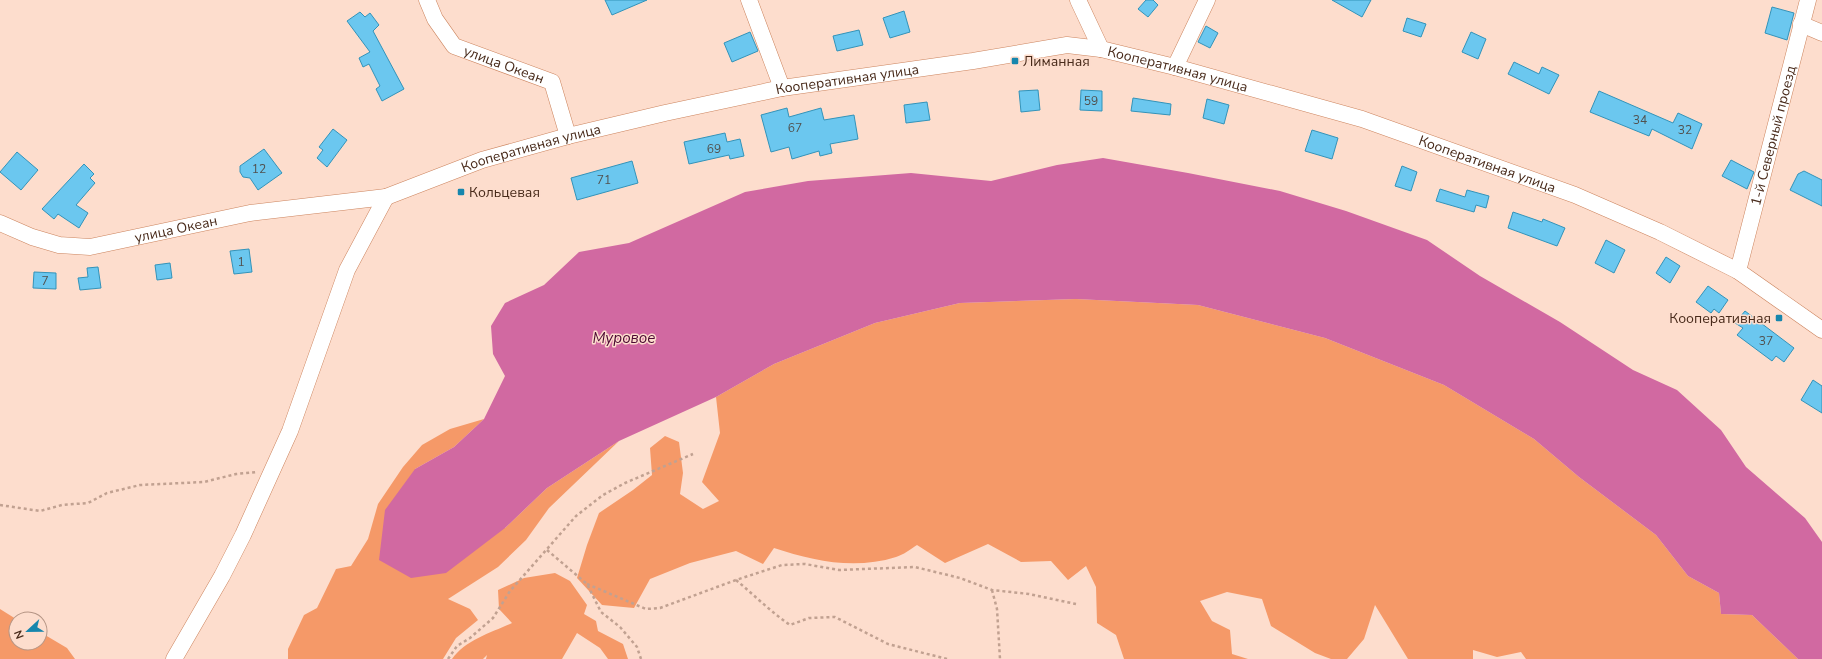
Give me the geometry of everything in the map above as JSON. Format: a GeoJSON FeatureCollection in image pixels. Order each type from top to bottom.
{"type":"FeatureCollection","features":[{"type":"Feature","properties":{"kind":"street","name":"улица Океан"},"geometry":{"type":"LineString","coordinates":[[427,0],[434,19],[454,46],[552,82],[568,136]]}},
{"type":"Feature","properties":{"kind":"street"},"geometry":{"type":"LineString","coordinates":[[749,0],[782,88]]}},
{"type":"Feature","properties":{"kind":"street"},"geometry":{"type":"LineString","coordinates":[[1078,0],[1100,49]]}},
{"type":"Feature","properties":{"kind":"street"},"geometry":{"type":"LineString","coordinates":[[1175,67],[1207,0]]}},
{"type":"Feature","properties":{"kind":"street","name":"1-й Северный проезд"},"geometry":{"type":"LineString","coordinates":[[1738,271],[1808,0]]}},
{"type":"Feature","properties":{"kind":"street"},"geometry":{"type":"LineString","coordinates":[[1801,24],[1822,33]]}},
{"type":"Feature","properties":{"kind":"street","name":"Кооперативная улица"},"geometry":{"type":"LineString","coordinates":[[356,200],[386,197],[482,160],[568,136],[664,113],[782,88],[973,61],[1067,45],[1100,49],[1175,67],[1362,119],[1481,160],[1575,195],[1660,232],[1738,271],[1822,330]]}},
{"type":"Feature","properties":{"kind":"street"},"geometry":{"type":"LineString","coordinates":[[174,659],[222,576],[243,535],[290,431],[347,270],[386,197]]}},
{"type":"Feature","properties":{"kind":"street","name":"улица Океан"},"geometry":{"type":"LineString","coordinates":[[0,223],[32,237],[59,246],[90,247],[250,213],[356,200]]}},
{"type":"Feature","properties":{"kind":"path"},"geometry":{"type":"LineString","coordinates":[[448,659],[457,646],[470,638],[493,618],[510,591],[576,516],[603,495],[624,483],[693,454]]}},
{"type":"Feature","properties":{"kind":"path"},"geometry":{"type":"LineString","coordinates":[[0,505],[40,511],[62,505],[88,503],[107,493],[140,485],[204,482],[236,474],[272,471]]}},
{"type":"Feature","properties":{"kind":"path"},"geometry":{"type":"LineString","coordinates":[[547,550],[587,584],[646,609],[660,608],[782,565],[805,564],[838,570],[915,567],[960,578],[992,590],[1029,594],[1076,604]]}},
{"type":"Feature","properties":{"kind":"path"},"geometry":{"type":"LineString","coordinates":[[736,580],[779,618],[790,625],[809,618],[835,617],[888,644],[947,659]]}},
{"type":"Feature","properties":{"kind":"path"},"geometry":{"type":"LineString","coordinates":[[587,584],[601,612],[620,627],[637,647],[641,659]]}},
{"type":"Feature","properties":{"kind":"path"},"geometry":{"type":"LineString","coordinates":[[992,590],[997,610],[1000,659]]}},
{"type":"Feature","properties":{"kind":"shaded area"},"geometry":{"type":"Polygon","coordinates":[[[1076,299],[1198,305],[1325,338],[1444,385],[1534,439],[1579,477],[1656,535],[1688,576],[1719,593],[1721,614],[1752,615],[1798,659],[1526,659],[1521,652],[1497,657],[1473,650],[1473,659],[1408,659],[1375,605],[1364,639],[1347,659],[1331,659],[1315,653],[1271,626],[1262,599],[1227,592],[1200,601],[1212,621],[1230,630],[1232,654],[1248,659],[1124,659],[1116,635],[1097,623],[1096,587],[1086,566],[1068,580],[1051,561],[1021,562],[988,544],[945,563],[917,545],[896,557],[865,563],[819,560],[774,548],[763,564],[736,551],[690,563],[650,579],[634,608],[602,605],[577,578],[599,513],[652,475],[650,448],[665,436],[679,442],[683,473],[680,494],[703,509],[719,501],[702,482],[720,433],[716,397],[774,364],[875,323],[960,303],[1076,299]]]}},
{"type":"Feature","properties":{"kind":"shaded area"},"geometry":{"type":"Polygon","coordinates":[[[484,419],[454,447],[415,469],[505,528],[547,488],[619,441],[549,508],[526,540],[498,567],[448,599],[470,609],[478,620],[456,638],[443,659],[288,659],[288,649],[304,615],[317,608],[336,569],[351,566],[368,539],[378,504],[403,467],[422,445],[450,429],[484,419]]]}},
{"type":"Feature","properties":{"kind":"shaded area"},"geometry":{"type":"Polygon","coordinates":[[[555,573],[570,581],[587,605],[584,614],[596,621],[598,631],[623,644],[628,659],[608,659],[600,648],[577,633],[562,659],[486,659],[487,655],[483,659],[452,659],[457,652],[471,642],[512,623],[499,609],[498,590],[524,578],[555,573]]]}},
{"type":"Feature","properties":{"kind":"shaded area"},"geometry":{"type":"Polygon","coordinates":[[[0,609],[8,614],[8,651],[48,651],[48,637],[67,648],[75,659],[0,659],[0,609]]]}},
{"type":"Feature","properties":{"kind":"water","name":"Муровое"},"geometry":{"type":"Polygon","coordinates":[[[1103,158],[1280,191],[1346,211],[1427,240],[1480,276],[1560,322],[1633,370],[1677,390],[1721,430],[1746,467],[1805,518],[1822,542],[1822,659],[1798,659],[1752,615],[1721,614],[1719,593],[1688,576],[1656,535],[1579,477],[1534,439],[1444,385],[1325,338],[1198,305],[1076,299],[960,303],[875,323],[774,364],[716,397],[619,441],[547,488],[505,528],[446,573],[411,578],[379,560],[385,510],[415,469],[454,447],[484,419],[505,376],[493,354],[491,326],[505,303],[544,285],[579,252],[629,243],[745,192],[808,181],[911,173],[991,181],[1057,165],[1103,158]]]}},
{"type":"Feature","properties":{"kind":"building"},"geometry":{"type":"Polygon","coordinates":[[[605,0],[647,0],[612,15],[605,0]]]}},
{"type":"Feature","properties":{"kind":"building"},"geometry":{"type":"Polygon","coordinates":[[[1146,0],[1153,0],[1158,5],[1148,17],[1138,9],[1146,0]]]}},
{"type":"Feature","properties":{"kind":"building"},"geometry":{"type":"Polygon","coordinates":[[[1332,0],[1371,0],[1362,17],[1332,0]]]}},
{"type":"Feature","properties":{"kind":"building"},"geometry":{"type":"Polygon","coordinates":[[[1772,7],[1794,13],[1787,40],[1765,33],[1772,7]]]}},
{"type":"Feature","properties":{"kind":"building"},"geometry":{"type":"Polygon","coordinates":[[[904,11],[910,32],[890,38],[883,18],[904,11]]]}},
{"type":"Feature","properties":{"kind":"building"},"geometry":{"type":"Polygon","coordinates":[[[360,12],[365,17],[370,13],[379,25],[373,31],[404,89],[382,101],[376,89],[380,86],[369,64],[363,67],[359,58],[370,52],[347,21],[360,12]]]}},
{"type":"Feature","properties":{"kind":"building"},"geometry":{"type":"Polygon","coordinates":[[[1407,18],[1426,24],[1421,37],[1403,31],[1407,18]]]}},
{"type":"Feature","properties":{"kind":"building"},"geometry":{"type":"Polygon","coordinates":[[[1206,26],[1218,33],[1210,48],[1198,42],[1206,26]]]}},
{"type":"Feature","properties":{"kind":"building"},"geometry":{"type":"Polygon","coordinates":[[[859,30],[863,45],[837,51],[833,36],[859,30]]]}},
{"type":"Feature","properties":{"kind":"building"},"geometry":{"type":"Polygon","coordinates":[[[750,32],[758,51],[732,62],[724,43],[750,32]]]}},
{"type":"Feature","properties":{"kind":"building"},"geometry":{"type":"Polygon","coordinates":[[[1471,32],[1486,39],[1478,59],[1462,52],[1471,32]]]}},
{"type":"Feature","properties":{"kind":"building"},"geometry":{"type":"Polygon","coordinates":[[[1514,62],[1539,74],[1542,67],[1559,75],[1549,94],[1508,74],[1514,62]]]}},
{"type":"Feature","properties":{"kind":"building"},"geometry":{"type":"Polygon","coordinates":[[[1038,90],[1040,110],[1021,112],[1019,91],[1038,90]]]}},
{"type":"Feature","properties":{"kind":"building"},"geometry":{"type":"Polygon","coordinates":[[[1081,90],[1102,91],[1102,111],[1080,110],[1081,90]]]}},
{"type":"Feature","properties":{"kind":"building"},"geometry":{"type":"Polygon","coordinates":[[[1599,91],[1673,123],[1678,113],[1702,124],[1692,149],[1652,129],[1649,136],[1590,112],[1599,91]]]}},
{"type":"Feature","properties":{"kind":"building"},"geometry":{"type":"Polygon","coordinates":[[[1133,98],[1171,104],[1170,115],[1131,111],[1133,98]]]}},
{"type":"Feature","properties":{"kind":"building"},"geometry":{"type":"Polygon","coordinates":[[[1207,99],[1229,105],[1224,124],[1203,118],[1207,99]]]}},
{"type":"Feature","properties":{"kind":"building"},"geometry":{"type":"Polygon","coordinates":[[[927,102],[930,120],[906,123],[904,105],[927,102]]]}},
{"type":"Feature","properties":{"kind":"building"},"geometry":{"type":"Polygon","coordinates":[[[787,108],[789,117],[821,108],[824,120],[854,115],[858,139],[830,144],[832,153],[820,156],[819,151],[792,159],[789,147],[771,152],[761,115],[787,108]]]}},
{"type":"Feature","properties":{"kind":"building"},"geometry":{"type":"Polygon","coordinates":[[[333,129],[347,140],[327,167],[317,158],[323,150],[319,147],[333,129]]]}},
{"type":"Feature","properties":{"kind":"building"},"geometry":{"type":"Polygon","coordinates":[[[1312,130],[1338,138],[1332,159],[1305,151],[1312,130]]]}},
{"type":"Feature","properties":{"kind":"building"},"geometry":{"type":"Polygon","coordinates":[[[725,133],[727,142],[740,139],[744,156],[730,159],[729,155],[689,164],[684,142],[725,133]]]}},
{"type":"Feature","properties":{"kind":"building"},"geometry":{"type":"Polygon","coordinates":[[[264,149],[282,173],[258,190],[250,178],[243,177],[240,172],[240,166],[264,149]]]}},
{"type":"Feature","properties":{"kind":"building"},"geometry":{"type":"Polygon","coordinates":[[[17,152],[38,170],[21,190],[0,172],[17,152]]]}},
{"type":"Feature","properties":{"kind":"building"},"geometry":{"type":"Polygon","coordinates":[[[1731,160],[1754,172],[1747,189],[1722,176],[1731,160]]]}},
{"type":"Feature","properties":{"kind":"building"},"geometry":{"type":"Polygon","coordinates":[[[632,161],[638,183],[577,200],[571,178],[632,161]]]}},
{"type":"Feature","properties":{"kind":"building"},"geometry":{"type":"Polygon","coordinates":[[[84,164],[94,174],[90,178],[95,183],[76,205],[88,213],[79,228],[58,214],[54,219],[42,209],[84,164]]]}},
{"type":"Feature","properties":{"kind":"building"},"geometry":{"type":"Polygon","coordinates":[[[1402,166],[1417,172],[1411,191],[1395,186],[1402,166]]]}},
{"type":"Feature","properties":{"kind":"building"},"geometry":{"type":"Polygon","coordinates":[[[1804,171],[1822,180],[1822,206],[1790,190],[1798,174],[1804,171]]]}},
{"type":"Feature","properties":{"kind":"building"},"geometry":{"type":"Polygon","coordinates":[[[1440,189],[1465,197],[1467,190],[1489,196],[1486,208],[1476,205],[1474,212],[1436,201],[1440,189]]]}},
{"type":"Feature","properties":{"kind":"building"},"geometry":{"type":"Polygon","coordinates":[[[1513,212],[1542,222],[1543,219],[1565,228],[1557,246],[1508,228],[1513,212]]]}},
{"type":"Feature","properties":{"kind":"building"},"geometry":{"type":"Polygon","coordinates":[[[1606,240],[1625,250],[1614,273],[1595,263],[1606,240]]]}},
{"type":"Feature","properties":{"kind":"building"},"geometry":{"type":"Polygon","coordinates":[[[249,249],[252,272],[234,274],[230,251],[249,249]]]}},
{"type":"Feature","properties":{"kind":"building"},"geometry":{"type":"Polygon","coordinates":[[[1666,257],[1680,266],[1670,283],[1656,273],[1666,257]]]}},
{"type":"Feature","properties":{"kind":"building"},"geometry":{"type":"Polygon","coordinates":[[[170,263],[172,278],[157,280],[155,265],[170,263]]]}},
{"type":"Feature","properties":{"kind":"building"},"geometry":{"type":"Polygon","coordinates":[[[98,267],[101,288],[80,290],[78,278],[88,277],[87,268],[98,267]]]}},
{"type":"Feature","properties":{"kind":"building"},"geometry":{"type":"Polygon","coordinates":[[[34,272],[56,273],[56,289],[33,288],[34,272]]]}},
{"type":"Feature","properties":{"kind":"building"},"geometry":{"type":"Polygon","coordinates":[[[1708,286],[1728,300],[1719,313],[1714,309],[1711,313],[1696,302],[1708,286]]]}},
{"type":"Feature","properties":{"kind":"building"},"geometry":{"type":"Polygon","coordinates":[[[1745,311],[1794,348],[1784,362],[1776,356],[1772,361],[1737,335],[1743,328],[1735,323],[1745,311]]]}},
{"type":"Feature","properties":{"kind":"building"},"geometry":{"type":"Polygon","coordinates":[[[1813,380],[1822,386],[1822,413],[1801,400],[1813,380]]]}},
{"type":"Feature","properties":{"kind":"place","name":"Лиманная"},"geometry":{"type":"Point","coordinates":[1015,61]}},
{"type":"Feature","properties":{"kind":"place","name":"Кольцевая"},"geometry":{"type":"Point","coordinates":[461,192]}},
{"type":"Feature","properties":{"kind":"place","name":"Кооперативная"},"geometry":{"type":"Point","coordinates":[1779,318]}}]}
